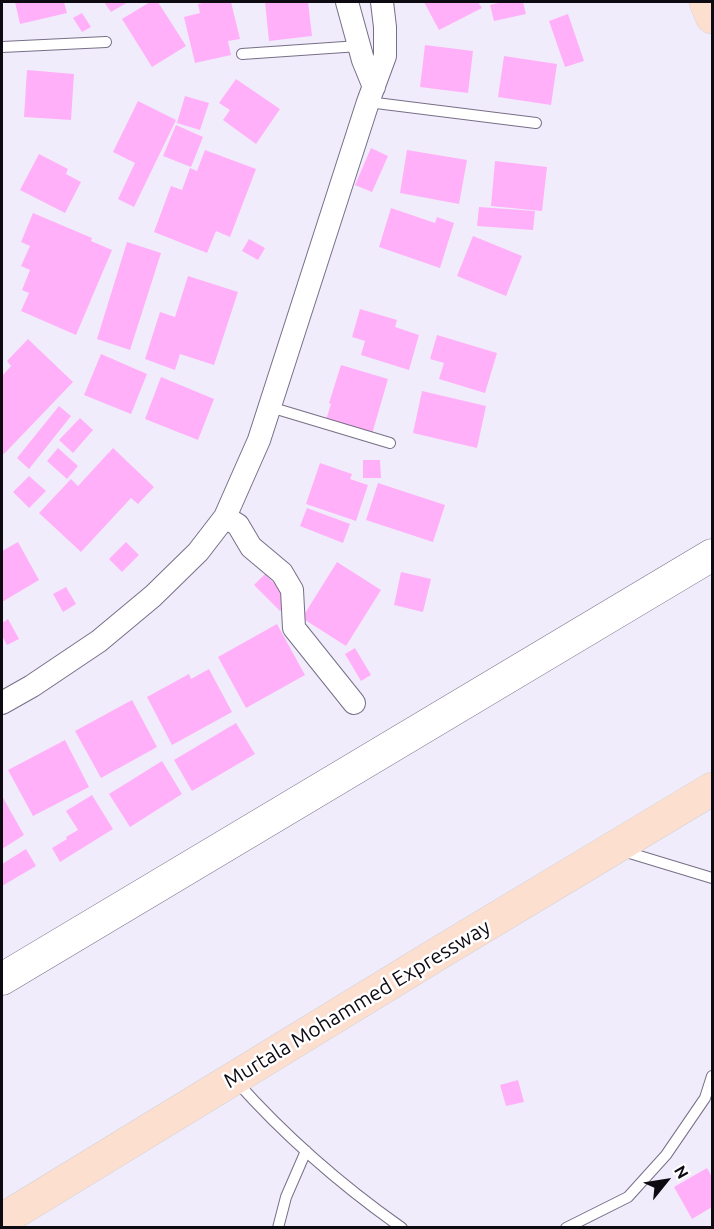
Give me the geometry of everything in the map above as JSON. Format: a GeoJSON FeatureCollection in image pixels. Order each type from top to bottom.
{"type":"FeatureCollection","features":[{"type":"Feature","properties":{"kind":"main road"},"geometry":{"type":"LineString","coordinates":[[706,2],[712,17]]}},
{"type":"Feature","properties":{"kind":"main road"},"geometry":{"type":"LineString","coordinates":[[2,979],[707,554]]}},
{"type":"Feature","properties":{"kind":"main road","name":"Murtala Mohammed Expressway"},"geometry":{"type":"LineString","coordinates":[[2,1220],[712,789]]}},
{"type":"Feature","properties":{"kind":"street"},"geometry":{"type":"LineString","coordinates":[[347,2],[371,94]]}},
{"type":"Feature","properties":{"kind":"street"},"geometry":{"type":"LineString","coordinates":[[2,703],[32,686],[99,641],[153,596],[198,552],[225,517],[259,440],[385,56],[382,2]]}},
{"type":"Feature","properties":{"kind":"street"},"geometry":{"type":"LineString","coordinates":[[225,517],[238,525],[251,547],[282,573],[292,590],[294,628],[354,703]]}},
{"type":"Feature","properties":{"kind":"lane"},"geometry":{"type":"LineString","coordinates":[[2,47],[106,42]]}},
{"type":"Feature","properties":{"kind":"lane"},"geometry":{"type":"LineString","coordinates":[[242,54],[359,46]]}},
{"type":"Feature","properties":{"kind":"lane"},"geometry":{"type":"LineString","coordinates":[[371,94],[536,123]]}},
{"type":"Feature","properties":{"kind":"lane"},"geometry":{"type":"LineString","coordinates":[[270,407],[390,443]]}},
{"type":"Feature","properties":{"kind":"lane"},"geometry":{"type":"LineString","coordinates":[[614,849],[712,878]]}},
{"type":"Feature","properties":{"kind":"lane"},"geometry":{"type":"LineString","coordinates":[[566,1227],[628,1197],[666,1155],[705,1098],[712,1076]]}},
{"type":"Feature","properties":{"kind":"lane"},"geometry":{"type":"LineString","coordinates":[[234,1078],[266,1114],[306,1151],[370,1206],[402,1227]]}},
{"type":"Feature","properties":{"kind":"lane"},"geometry":{"type":"LineString","coordinates":[[278,1227],[286,1197],[306,1151]]}},
{"type":"Feature","properties":{"kind":"building"},"geometry":{"type":"Polygon","coordinates":[[[15,2],[64,2],[67,13],[20,24],[15,2]]]}},
{"type":"Feature","properties":{"kind":"building"},"geometry":{"type":"Polygon","coordinates":[[[104,2],[128,2],[111,12],[104,2]]]}},
{"type":"Feature","properties":{"kind":"building"},"geometry":{"type":"Polygon","coordinates":[[[150,2],[158,2],[186,46],[152,67],[122,19],[150,2]]]}},
{"type":"Feature","properties":{"kind":"building"},"geometry":{"type":"Polygon","coordinates":[[[231,2],[240,39],[228,41],[231,55],[195,63],[184,17],[200,13],[198,4],[231,2]]]}},
{"type":"Feature","properties":{"kind":"building"},"geometry":{"type":"Polygon","coordinates":[[[265,2],[308,2],[312,36],[269,41],[265,2]]]}},
{"type":"Feature","properties":{"kind":"building"},"geometry":{"type":"Polygon","coordinates":[[[424,2],[478,2],[482,8],[439,30],[424,2]]]}},
{"type":"Feature","properties":{"kind":"building"},"geometry":{"type":"Polygon","coordinates":[[[503,2],[523,2],[526,14],[494,21],[490,5],[503,2]]]}},
{"type":"Feature","properties":{"kind":"building"},"geometry":{"type":"Polygon","coordinates":[[[82,13],[91,27],[82,32],[73,18],[82,13]]]}},
{"type":"Feature","properties":{"kind":"building"},"geometry":{"type":"Polygon","coordinates":[[[568,14],[584,61],[565,67],[549,21],[568,14]]]}},
{"type":"Feature","properties":{"kind":"building"},"geometry":{"type":"Polygon","coordinates":[[[425,45],[473,51],[468,93],[420,87],[425,45]]]}},
{"type":"Feature","properties":{"kind":"building"},"geometry":{"type":"Polygon","coordinates":[[[504,56],[557,64],[551,105],[498,97],[504,56]]]}},
{"type":"Feature","properties":{"kind":"building"},"geometry":{"type":"Polygon","coordinates":[[[27,70],[74,74],[71,120],[24,117],[27,70]]]}},
{"type":"Feature","properties":{"kind":"building"},"geometry":{"type":"Polygon","coordinates":[[[236,79],[280,109],[256,144],[223,120],[230,110],[219,103],[236,79]]]}},
{"type":"Feature","properties":{"kind":"building"},"geometry":{"type":"Polygon","coordinates":[[[185,96],[209,103],[200,130],[177,123],[185,96]]]}},
{"type":"Feature","properties":{"kind":"building"},"geometry":{"type":"Polygon","coordinates":[[[138,101],[176,120],[134,207],[118,199],[135,163],[113,152],[138,101]]]}},
{"type":"Feature","properties":{"kind":"building"},"geometry":{"type":"Polygon","coordinates":[[[176,125],[203,137],[191,167],[163,156],[176,125]]]}},
{"type":"Feature","properties":{"kind":"building"},"geometry":{"type":"Polygon","coordinates":[[[371,148],[388,156],[372,192],[355,185],[371,148]]]}},
{"type":"Feature","properties":{"kind":"building"},"geometry":{"type":"Polygon","coordinates":[[[205,150],[256,169],[230,237],[216,231],[207,253],[154,232],[171,186],[182,190],[190,168],[197,171],[205,150]]]}},
{"type":"Feature","properties":{"kind":"building"},"geometry":{"type":"Polygon","coordinates":[[[407,150],[467,160],[459,204],[400,193],[407,150]]]}},
{"type":"Feature","properties":{"kind":"building"},"geometry":{"type":"Polygon","coordinates":[[[39,154],[68,169],[66,174],[81,182],[65,213],[20,190],[39,154]]]}},
{"type":"Feature","properties":{"kind":"building"},"geometry":{"type":"Polygon","coordinates":[[[495,161],[547,167],[542,211],[491,206],[495,161]]]}},
{"type":"Feature","properties":{"kind":"building"},"geometry":{"type":"Polygon","coordinates":[[[479,207],[535,211],[533,230],[477,226],[479,207]]]}},
{"type":"Feature","properties":{"kind":"building"},"geometry":{"type":"Polygon","coordinates":[[[391,208],[435,223],[437,217],[454,223],[440,268],[379,247],[391,208]]]}},
{"type":"Feature","properties":{"kind":"building"},"geometry":{"type":"Polygon","coordinates":[[[33,213],[92,238],[91,241],[112,250],[76,335],[21,311],[29,293],[22,290],[30,270],[21,266],[30,246],[21,242],[33,213]]]}},
{"type":"Feature","properties":{"kind":"building"},"geometry":{"type":"Polygon","coordinates":[[[473,236],[522,256],[506,296],[457,276],[473,236]]]}},
{"type":"Feature","properties":{"kind":"building"},"geometry":{"type":"Polygon","coordinates":[[[249,239],[265,248],[258,260],[242,251],[249,239]]]}},
{"type":"Feature","properties":{"kind":"building"},"geometry":{"type":"Polygon","coordinates":[[[127,242],[161,253],[130,350],[97,339],[127,242]]]}},
{"type":"Feature","properties":{"kind":"building"},"geometry":{"type":"Polygon","coordinates":[[[188,276],[238,292],[214,365],[180,354],[175,370],[145,359],[160,312],[175,317],[188,276]]]}},
{"type":"Feature","properties":{"kind":"building"},"geometry":{"type":"Polygon","coordinates":[[[360,309],[397,320],[395,327],[419,335],[409,370],[361,355],[365,341],[352,337],[360,309]]]}},
{"type":"Feature","properties":{"kind":"building"},"geometry":{"type":"Polygon","coordinates":[[[437,335],[497,353],[485,393],[439,379],[444,363],[430,359],[437,335]]]}},
{"type":"Feature","properties":{"kind":"building"},"geometry":{"type":"Polygon","coordinates":[[[28,339],[73,382],[4,454],[2,452],[2,376],[11,366],[7,361],[28,339]]]}},
{"type":"Feature","properties":{"kind":"building"},"geometry":{"type":"Polygon","coordinates":[[[101,354],[147,374],[131,414],[84,395],[101,354]]]}},
{"type":"Feature","properties":{"kind":"building"},"geometry":{"type":"Polygon","coordinates":[[[341,365],[388,379],[372,434],[326,420],[341,365]]]}},
{"type":"Feature","properties":{"kind":"building"},"geometry":{"type":"Polygon","coordinates":[[[161,377],[214,399],[198,440],[145,419],[161,377]]]}},
{"type":"Feature","properties":{"kind":"building"},"geometry":{"type":"Polygon","coordinates":[[[422,391],[486,406],[477,448],[413,433],[422,391]]]}},
{"type":"Feature","properties":{"kind":"building"},"geometry":{"type":"Polygon","coordinates":[[[59,406],[71,416],[29,469],[17,458],[59,406]]]}},
{"type":"Feature","properties":{"kind":"building"},"geometry":{"type":"Polygon","coordinates":[[[80,418],[93,430],[73,453],[59,440],[80,418]]]}},
{"type":"Feature","properties":{"kind":"building"},"geometry":{"type":"Polygon","coordinates":[[[58,448],[78,466],[67,479],[47,461],[58,448]]]}},
{"type":"Feature","properties":{"kind":"building"},"geometry":{"type":"Polygon","coordinates":[[[113,448],[154,487],[138,504],[131,498],[81,552],[39,513],[71,479],[78,486],[113,448]]]}},
{"type":"Feature","properties":{"kind":"building"},"geometry":{"type":"Polygon","coordinates":[[[363,460],[380,460],[381,478],[363,478],[363,460]]]}},
{"type":"Feature","properties":{"kind":"building"},"geometry":{"type":"Polygon","coordinates":[[[320,463],[352,474],[350,479],[368,485],[356,521],[306,504],[320,463]]]}},
{"type":"Feature","properties":{"kind":"building"},"geometry":{"type":"Polygon","coordinates":[[[29,476],[46,491],[29,508],[13,492],[29,476]]]}},
{"type":"Feature","properties":{"kind":"building"},"geometry":{"type":"Polygon","coordinates":[[[378,483],[445,505],[433,542],[366,520],[378,483]]]}},
{"type":"Feature","properties":{"kind":"building"},"geometry":{"type":"Polygon","coordinates":[[[307,508],[350,524],[343,543],[300,526],[307,508]]]}},
{"type":"Feature","properties":{"kind":"building"},"geometry":{"type":"Polygon","coordinates":[[[18,542],[39,580],[2,602],[2,551],[18,542]]]}},
{"type":"Feature","properties":{"kind":"building"},"geometry":{"type":"Polygon","coordinates":[[[126,542],[139,555],[122,572],[109,559],[126,542]]]}},
{"type":"Feature","properties":{"kind":"building"},"geometry":{"type":"Polygon","coordinates":[[[337,562],[381,590],[346,646],[302,618],[337,562]]]}},
{"type":"Feature","properties":{"kind":"building"},"geometry":{"type":"Polygon","coordinates":[[[401,572],[431,579],[423,612],[394,605],[401,572]]]}},
{"type":"Feature","properties":{"kind":"building"},"geometry":{"type":"Polygon","coordinates":[[[265,574],[291,600],[280,611],[254,585],[265,574]]]}},
{"type":"Feature","properties":{"kind":"building"},"geometry":{"type":"Polygon","coordinates":[[[66,587],[76,604],[63,612],[53,594],[66,587]]]}},
{"type":"Feature","properties":{"kind":"building"},"geometry":{"type":"Polygon","coordinates":[[[8,619],[19,639],[7,645],[2,636],[2,623],[8,619]]]}},
{"type":"Feature","properties":{"kind":"building"},"geometry":{"type":"Polygon","coordinates":[[[277,624],[305,675],[246,708],[218,657],[277,624]]]}},
{"type":"Feature","properties":{"kind":"building"},"geometry":{"type":"Polygon","coordinates":[[[355,648],[371,675],[361,681],[345,654],[355,648]]]}},
{"type":"Feature","properties":{"kind":"building"},"geometry":{"type":"Polygon","coordinates":[[[209,669],[232,712],[172,745],[147,697],[189,674],[191,679],[209,669]]]}},
{"type":"Feature","properties":{"kind":"building"},"geometry":{"type":"Polygon","coordinates":[[[132,700],[157,747],[101,778],[75,731],[132,700]]]}},
{"type":"Feature","properties":{"kind":"building"},"geometry":{"type":"Polygon","coordinates":[[[236,723],[255,754],[192,791],[174,760],[236,723]]]}},
{"type":"Feature","properties":{"kind":"building"},"geometry":{"type":"Polygon","coordinates":[[[65,740],[89,787],[33,816],[8,770],[65,740]]]}},
{"type":"Feature","properties":{"kind":"building"},"geometry":{"type":"Polygon","coordinates":[[[162,761],[182,794],[130,827],[109,794],[162,761]]]}},
{"type":"Feature","properties":{"kind":"building"},"geometry":{"type":"Polygon","coordinates":[[[92,795],[113,829],[60,862],[52,848],[78,830],[66,811],[92,795]]]}},
{"type":"Feature","properties":{"kind":"building"},"geometry":{"type":"Polygon","coordinates":[[[2,796],[24,835],[2,849],[2,796]]]}},
{"type":"Feature","properties":{"kind":"building"},"geometry":{"type":"Polygon","coordinates":[[[26,849],[36,866],[2,886],[2,864],[26,849]]]}},
{"type":"Feature","properties":{"kind":"building"},"geometry":{"type":"Polygon","coordinates":[[[518,1080],[524,1102],[506,1106],[500,1085],[518,1080]]]}},
{"type":"Feature","properties":{"kind":"building"},"geometry":{"type":"Polygon","coordinates":[[[707,1168],[712,1177],[712,1207],[692,1219],[674,1187],[707,1168]]]}}]}
